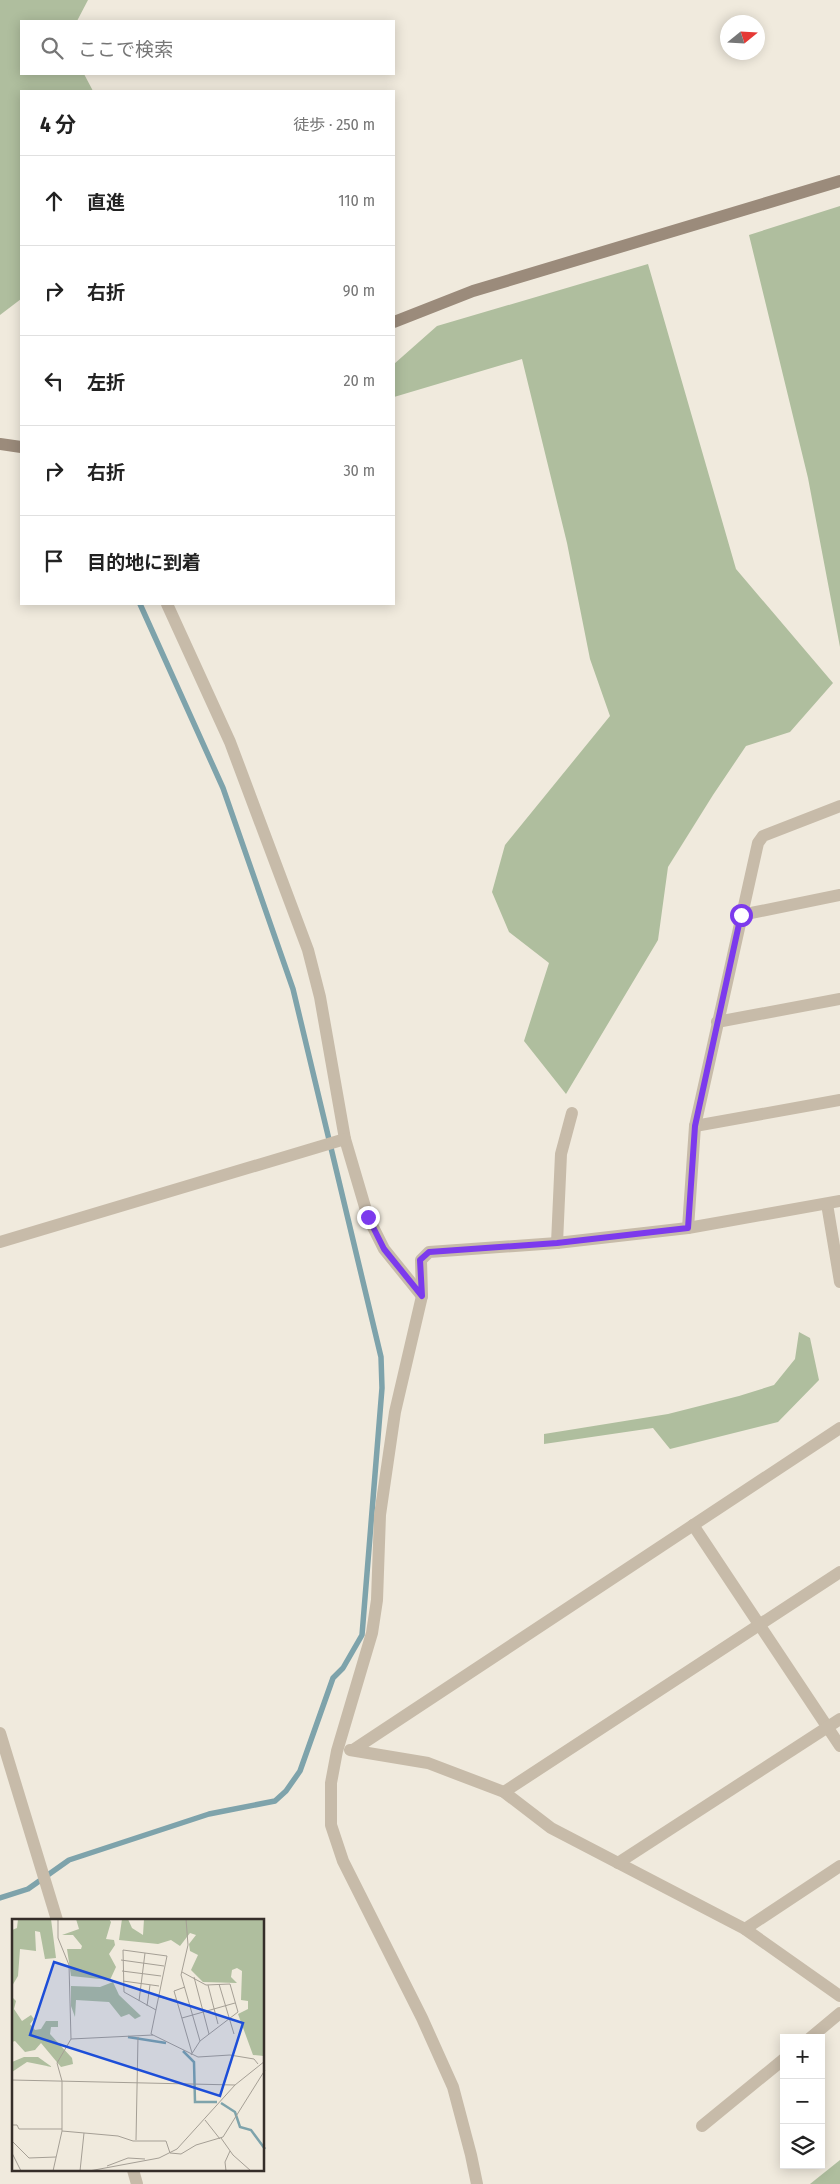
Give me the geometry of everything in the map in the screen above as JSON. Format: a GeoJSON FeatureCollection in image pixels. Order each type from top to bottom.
{"type":"FeatureCollection","features":[{"type":"Feature","properties":{"kind":"street"},"geometry":{"type":"LineString","coordinates":[[395,322],[472,291],[840,181]]}},
{"type":"Feature","properties":{"kind":"street"},"geometry":{"type":"LineString","coordinates":[[0,444],[20,447]]}},
{"type":"Feature","properties":{"kind":"street"},"geometry":{"type":"LineString","coordinates":[[166,605],[230,742],[308,950],[320,997],[345,1139],[368,1217],[384,1249],[422,1296]]}},
{"type":"Feature","properties":{"kind":"street"},"geometry":{"type":"LineString","coordinates":[[688,1228],[695,1126],[758,843],[763,836],[840,806]]}},
{"type":"Feature","properties":{"kind":"street"},"geometry":{"type":"LineString","coordinates":[[741,915],[840,895]]}},
{"type":"Feature","properties":{"kind":"street"},"geometry":{"type":"LineString","coordinates":[[717,1022],[840,999]]}},
{"type":"Feature","properties":{"kind":"street"},"geometry":{"type":"LineString","coordinates":[[695,1126],[840,1100]]}},
{"type":"Feature","properties":{"kind":"street"},"geometry":{"type":"LineString","coordinates":[[557,1243],[561,1154],[572,1114]]}},
{"type":"Feature","properties":{"kind":"street"},"geometry":{"type":"LineString","coordinates":[[0,1242],[345,1139]]}},
{"type":"Feature","properties":{"kind":"street"},"geometry":{"type":"LineString","coordinates":[[477,2184],[472,2155],[453,2087],[422,2018],[343,1861],[331,1825],[331,1783],[337,1752],[372,1633],[377,1600],[380,1516],[395,1412],[422,1296],[420,1260],[429,1252],[557,1243],[688,1228],[834,1203],[840,1282]]}},
{"type":"Feature","properties":{"kind":"street"},"geometry":{"type":"LineString","coordinates":[[353,1750],[840,1428]]}},
{"type":"Feature","properties":{"kind":"street"},"geometry":{"type":"LineString","coordinates":[[693,1525],[840,1746]]}},
{"type":"Feature","properties":{"kind":"street"},"geometry":{"type":"LineString","coordinates":[[504,1792],[840,1572]]}},
{"type":"Feature","properties":{"kind":"street"},"geometry":{"type":"LineString","coordinates":[[618,1863],[840,1719]]}},
{"type":"Feature","properties":{"kind":"street"},"geometry":{"type":"LineString","coordinates":[[0,1733],[57,1919]]}},
{"type":"Feature","properties":{"kind":"street"},"geometry":{"type":"LineString","coordinates":[[337,1752],[353,1750],[428,1763],[504,1792],[551,1828],[745,1929],[840,1996]]}},
{"type":"Feature","properties":{"kind":"street"},"geometry":{"type":"LineString","coordinates":[[745,1929],[840,1866]]}},
{"type":"Feature","properties":{"kind":"street"},"geometry":{"type":"LineString","coordinates":[[815,2034],[840,2013]]}},
{"type":"Feature","properties":{"kind":"street"},"geometry":{"type":"LineString","coordinates":[[702,2126],[780,2062]]}},
{"type":"Feature","properties":{"kind":"green space"},"geometry":{"type":"Polygon","coordinates":[[[0,0],[88,0],[78,20],[20,20],[20,75],[85,75],[92,90],[20,90],[20,300],[0,315],[0,0]]]}},
{"type":"Feature","properties":{"kind":"green space"},"geometry":{"type":"Polygon","coordinates":[[[840,206],[840,647],[808,478],[749,235],[840,206]]]}},
{"type":"Feature","properties":{"kind":"green space"},"geometry":{"type":"Polygon","coordinates":[[[648,264],[736,569],[833,683],[790,732],[746,746],[713,795],[668,867],[658,940],[566,1094],[524,1041],[549,963],[509,932],[492,892],[505,845],[610,716],[590,659],[567,543],[522,359],[395,397],[395,363],[437,326],[648,264]]]}},
{"type":"Feature","properties":{"kind":"green space"},"geometry":{"type":"Polygon","coordinates":[[[799,1332],[810,1338],[819,1380],[778,1422],[670,1449],[653,1428],[544,1444],[544,1434],[668,1414],[774,1385],[795,1359],[799,1332]]]}},
{"type":"Feature","properties":{"kind":"green space"},"geometry":{"type":"Polygon","coordinates":[[[840,2160],[840,2184],[810,2184],[840,2160]]]}},
{"type":"Feature","properties":{"kind":"waterway"},"geometry":{"type":"LineString","coordinates":[[0,1898],[28,1889],[69,1860],[209,1814],[275,1801],[286,1791],[300,1771],[333,1678],[343,1668],[362,1635],[382,1388],[381,1357],[293,989],[223,788],[140,605]]}},
{"type":"Feature","properties":{"kind":"route"},"geometry":{"type":"LineString","coordinates":[[368,1217],[384,1249],[422,1296],[420,1260],[429,1252],[557,1243],[688,1228],[695,1126],[741,915]]}}]}
